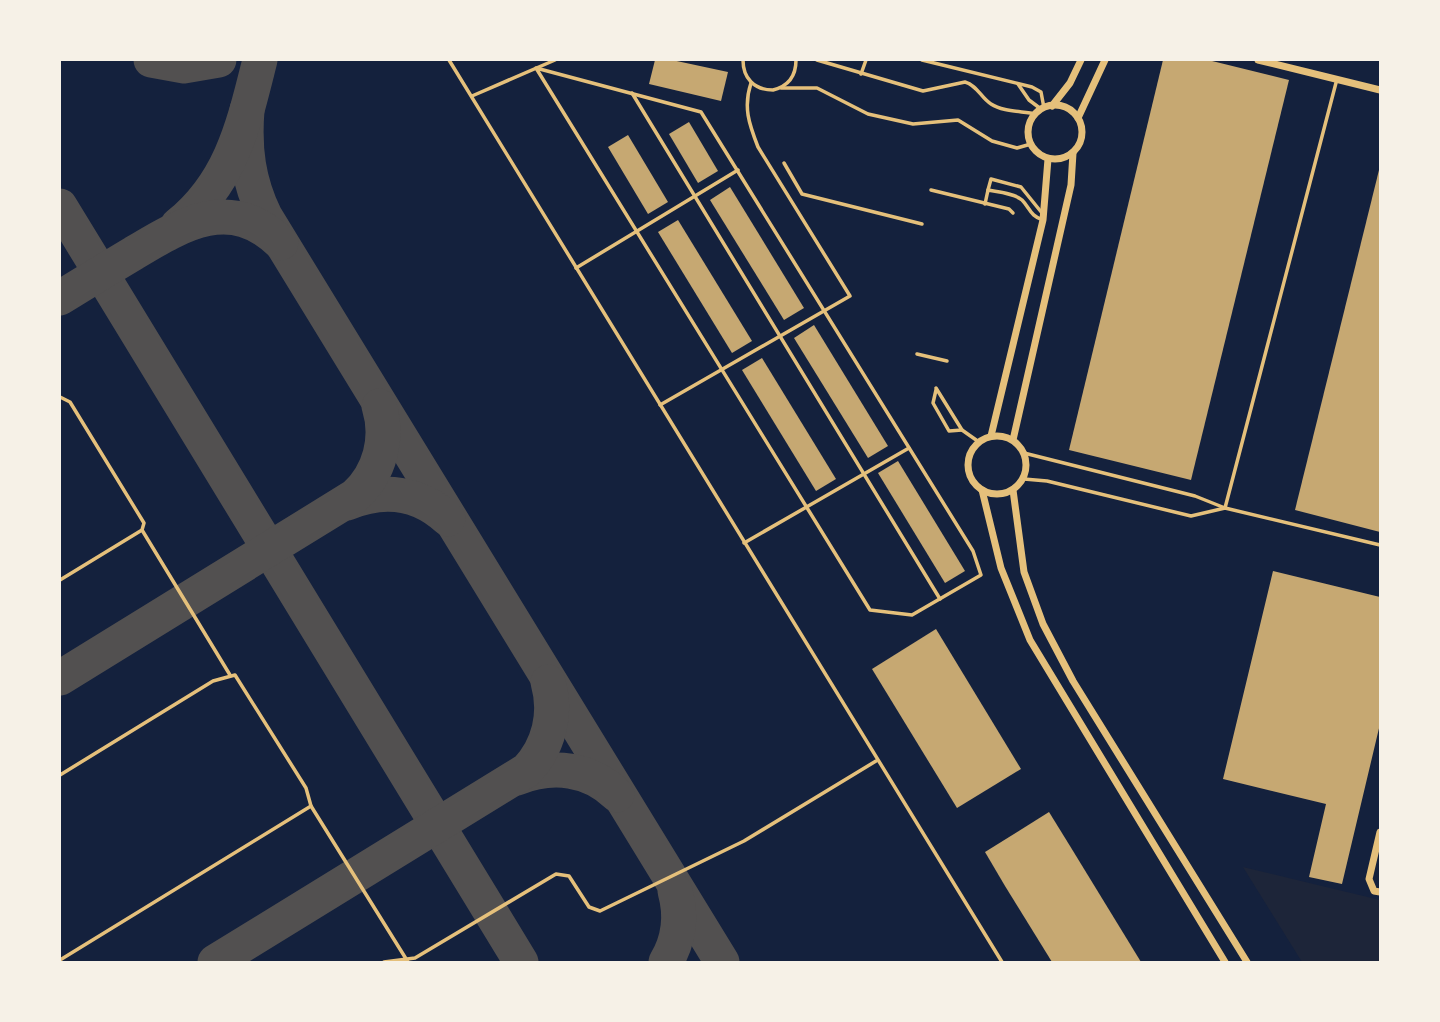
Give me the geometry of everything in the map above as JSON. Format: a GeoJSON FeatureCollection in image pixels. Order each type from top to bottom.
{"type":"FeatureCollection","features":[{"type":"Feature","properties":{"kind":"street"},"geometry":{"type":"LineString","coordinates":[[1073,153],[1061,159],[1048,159],[1031,144],[1028,134],[1043,109],[1070,83],[1081,60]]}},
{"type":"Feature","properties":{"kind":"street"},"geometry":{"type":"LineString","coordinates":[[1078,117],[1105,60]]}},
{"type":"Feature","properties":{"kind":"street"},"geometry":{"type":"LineString","coordinates":[[1258,60],[1381,90]]}},
{"type":"Feature","properties":{"kind":"street"},"geometry":{"type":"LineString","coordinates":[[1013,440],[1071,185],[1073,153],[1080,142],[1082,130],[1078,117],[1071,110],[1043,109]]}},
{"type":"Feature","properties":{"kind":"street"},"geometry":{"type":"LineString","coordinates":[[991,436],[1043,217],[1048,159]]}},
{"type":"Feature","properties":{"kind":"street"},"geometry":{"type":"LineString","coordinates":[[982,490],[1001,494],[1013,490],[1024,479],[1027,466],[1024,453],[1013,440],[991,436],[979,442],[971,452],[969,473],[982,490],[1002,568],[1030,640],[1225,962]]}},
{"type":"Feature","properties":{"kind":"street"},"geometry":{"type":"LineString","coordinates":[[1013,490],[1024,572],[1043,624],[1073,681],[1247,962]]}},
{"type":"Feature","properties":{"kind":"street"},"geometry":{"type":"LineString","coordinates":[[1381,832],[1369,879],[1374,891],[1381,892]]}},
{"type":"Feature","properties":{"kind":"lane"},"geometry":{"type":"LineString","coordinates":[[449,60],[876,761],[1002,962]]}},
{"type":"Feature","properties":{"kind":"lane"},"geometry":{"type":"LineString","coordinates":[[472,96],[555,60]]}},
{"type":"Feature","properties":{"kind":"lane"},"geometry":{"type":"LineString","coordinates":[[743,60],[743,68],[751,83],[765,90],[817,88],[867,114],[913,124],[958,120],[992,141],[1017,148],[1031,144]]}},
{"type":"Feature","properties":{"kind":"lane"},"geometry":{"type":"LineString","coordinates":[[781,88],[793,76],[796,60]]}},
{"type":"Feature","properties":{"kind":"lane"},"geometry":{"type":"LineString","coordinates":[[817,60],[923,91],[965,82],[972,84],[988,103],[1000,108],[1043,109]]}},
{"type":"Feature","properties":{"kind":"lane"},"geometry":{"type":"LineString","coordinates":[[861,74],[866,60]]}},
{"type":"Feature","properties":{"kind":"lane"},"geometry":{"type":"LineString","coordinates":[[922,60],[1017,82],[1041,92],[1043,109]]}},
{"type":"Feature","properties":{"kind":"lane"},"geometry":{"type":"LineString","coordinates":[[536,68],[701,111],[973,551],[981,575],[912,615],[870,610],[536,68]]}},
{"type":"Feature","properties":{"kind":"lane"},"geometry":{"type":"LineString","coordinates":[[1225,508],[1337,79]]}},
{"type":"Feature","properties":{"kind":"lane"},"geometry":{"type":"LineString","coordinates":[[1017,82],[1029,100],[1043,109]]}},
{"type":"Feature","properties":{"kind":"lane"},"geometry":{"type":"LineString","coordinates":[[660,405],[850,296],[758,147],[749,122],[746,100],[751,83]]}},
{"type":"Feature","properties":{"kind":"lane"},"geometry":{"type":"LineString","coordinates":[[632,93],[940,599]]}},
{"type":"Feature","properties":{"kind":"lane"},"geometry":{"type":"LineString","coordinates":[[784,163],[802,194],[922,224]]}},
{"type":"Feature","properties":{"kind":"lane"},"geometry":{"type":"LineString","coordinates":[[576,268],[738,170]]}},
{"type":"Feature","properties":{"kind":"lane"},"geometry":{"type":"LineString","coordinates":[[985,204],[991,179],[1021,187],[1043,217]]}},
{"type":"Feature","properties":{"kind":"lane"},"geometry":{"type":"LineString","coordinates":[[930,190],[1009,209],[1013,214]]}},
{"type":"Feature","properties":{"kind":"lane"},"geometry":{"type":"LineString","coordinates":[[988,190],[1022,200],[1032,215],[1043,217]]}},
{"type":"Feature","properties":{"kind":"lane"},"geometry":{"type":"LineString","coordinates":[[917,354],[947,361]]}},
{"type":"Feature","properties":{"kind":"lane"},"geometry":{"type":"LineString","coordinates":[[961,430],[949,431],[933,403],[936,388],[961,430],[979,442]]}},
{"type":"Feature","properties":{"kind":"lane"},"geometry":{"type":"LineString","coordinates":[[60,397],[70,401],[144,523],[142,530],[60,580]]}},
{"type":"Feature","properties":{"kind":"lane"},"geometry":{"type":"LineString","coordinates":[[744,544],[909,448]]}},
{"type":"Feature","properties":{"kind":"lane"},"geometry":{"type":"LineString","coordinates":[[1024,453],[1195,496],[1225,508],[1381,545]]}},
{"type":"Feature","properties":{"kind":"lane"},"geometry":{"type":"LineString","coordinates":[[1024,479],[1042,480],[1191,516],[1225,508]]}},
{"type":"Feature","properties":{"kind":"lane"},"geometry":{"type":"LineString","coordinates":[[142,530],[230,675]]}},
{"type":"Feature","properties":{"kind":"lane"},"geometry":{"type":"LineString","coordinates":[[60,775],[213,681],[230,675],[238,677],[306,788],[311,806],[406,961]]}},
{"type":"Feature","properties":{"kind":"lane"},"geometry":{"type":"LineString","coordinates":[[384,962],[406,961],[428,951],[556,874],[569,876],[589,907],[600,911],[744,841],[876,761]]}},
{"type":"Feature","properties":{"kind":"lane"},"geometry":{"type":"LineString","coordinates":[[60,960],[311,806]]}},
{"type":"Feature","properties":{"kind":"shaded area"},"geometry":{"type":"Polygon","coordinates":[[[1243,867],[1380,900],[1380,962],[1302,962],[1243,867]]]}},
{"type":"Feature","properties":{"kind":"building"},"geometry":{"type":"Polygon","coordinates":[[[655,60],[672,60],[728,72],[721,101],[649,84],[655,60]]]}},
{"type":"Feature","properties":{"kind":"building"},"geometry":{"type":"Polygon","coordinates":[[[1163,60],[1208,60],[1289,80],[1191,480],[1069,450],[1163,60]]]}},
{"type":"Feature","properties":{"kind":"building"},"geometry":{"type":"Polygon","coordinates":[[[689,122],[718,171],[698,183],[669,134],[689,122]]]}},
{"type":"Feature","properties":{"kind":"building"},"geometry":{"type":"Polygon","coordinates":[[[628,135],[668,202],[648,214],[608,147],[628,135]]]}},
{"type":"Feature","properties":{"kind":"building"},"geometry":{"type":"Polygon","coordinates":[[[1380,166],[1380,532],[1295,510],[1380,166]]]}},
{"type":"Feature","properties":{"kind":"building"},"geometry":{"type":"Polygon","coordinates":[[[730,187],[804,308],[784,320],[710,200],[730,187]]]}},
{"type":"Feature","properties":{"kind":"building"},"geometry":{"type":"Polygon","coordinates":[[[678,220],[752,341],[732,353],[658,232],[678,220]]]}},
{"type":"Feature","properties":{"kind":"building"},"geometry":{"type":"Polygon","coordinates":[[[814,325],[888,446],[868,458],[794,338],[814,325]]]}},
{"type":"Feature","properties":{"kind":"building"},"geometry":{"type":"Polygon","coordinates":[[[762,358],[836,479],[816,491],[742,370],[762,358]]]}},
{"type":"Feature","properties":{"kind":"building"},"geometry":{"type":"Polygon","coordinates":[[[898,461],[965,571],[945,583],[878,473],[898,461]]]}},
{"type":"Feature","properties":{"kind":"building"},"geometry":{"type":"Polygon","coordinates":[[[1273,571],[1380,597],[1380,724],[1342,884],[1309,877],[1326,804],[1223,779],[1273,571]]]}},
{"type":"Feature","properties":{"kind":"building"},"geometry":{"type":"Polygon","coordinates":[[[936,629],[1021,769],[957,808],[872,669],[936,629]]]}},
{"type":"Feature","properties":{"kind":"building"},"geometry":{"type":"Polygon","coordinates":[[[1049,812],[1141,962],[1052,962],[1005,886],[985,852],[1049,812]]]}},
{"type":"Feature","properties":{"kind":"taxiway"},"geometry":{"type":"LineString","coordinates":[[151,60],[184,66],[219,60]]}},
{"type":"Feature","properties":{"kind":"taxiway"},"geometry":{"type":"LineString","coordinates":[[178,225],[196,208],[223,171],[241,129],[260,60]]}},
{"type":"Feature","properties":{"kind":"taxiway"},"geometry":{"type":"LineString","coordinates":[[247,110],[248,164],[265,216],[722,962]]}},
{"type":"Feature","properties":{"kind":"taxiway"},"geometry":{"type":"LineString","coordinates":[[60,206],[521,962]]}},
{"type":"Feature","properties":{"kind":"taxiway"},"geometry":{"type":"LineString","coordinates":[[60,298],[170,232],[207,219],[225,217],[244,220],[262,228],[281,243]]}},
{"type":"Feature","properties":{"kind":"taxiway"},"geometry":{"type":"LineString","coordinates":[[60,678],[355,496],[371,477],[380,454],[383,430],[379,406]]}},
{"type":"Feature","properties":{"kind":"taxiway"},"geometry":{"type":"LineString","coordinates":[[347,503],[374,495],[400,495],[425,503],[448,519]]}},
{"type":"Feature","properties":{"kind":"taxiway"},"geometry":{"type":"LineString","coordinates":[[215,962],[527,770],[541,751],[549,729],[552,706],[548,682]]}},
{"type":"Feature","properties":{"kind":"taxiway"},"geometry":{"type":"LineString","coordinates":[[517,778],[544,771],[570,771],[595,779],[617,795]]}},
{"type":"Feature","properties":{"kind":"taxiway"},"geometry":{"type":"LineString","coordinates":[[666,962],[678,928],[675,891]]}}]}
